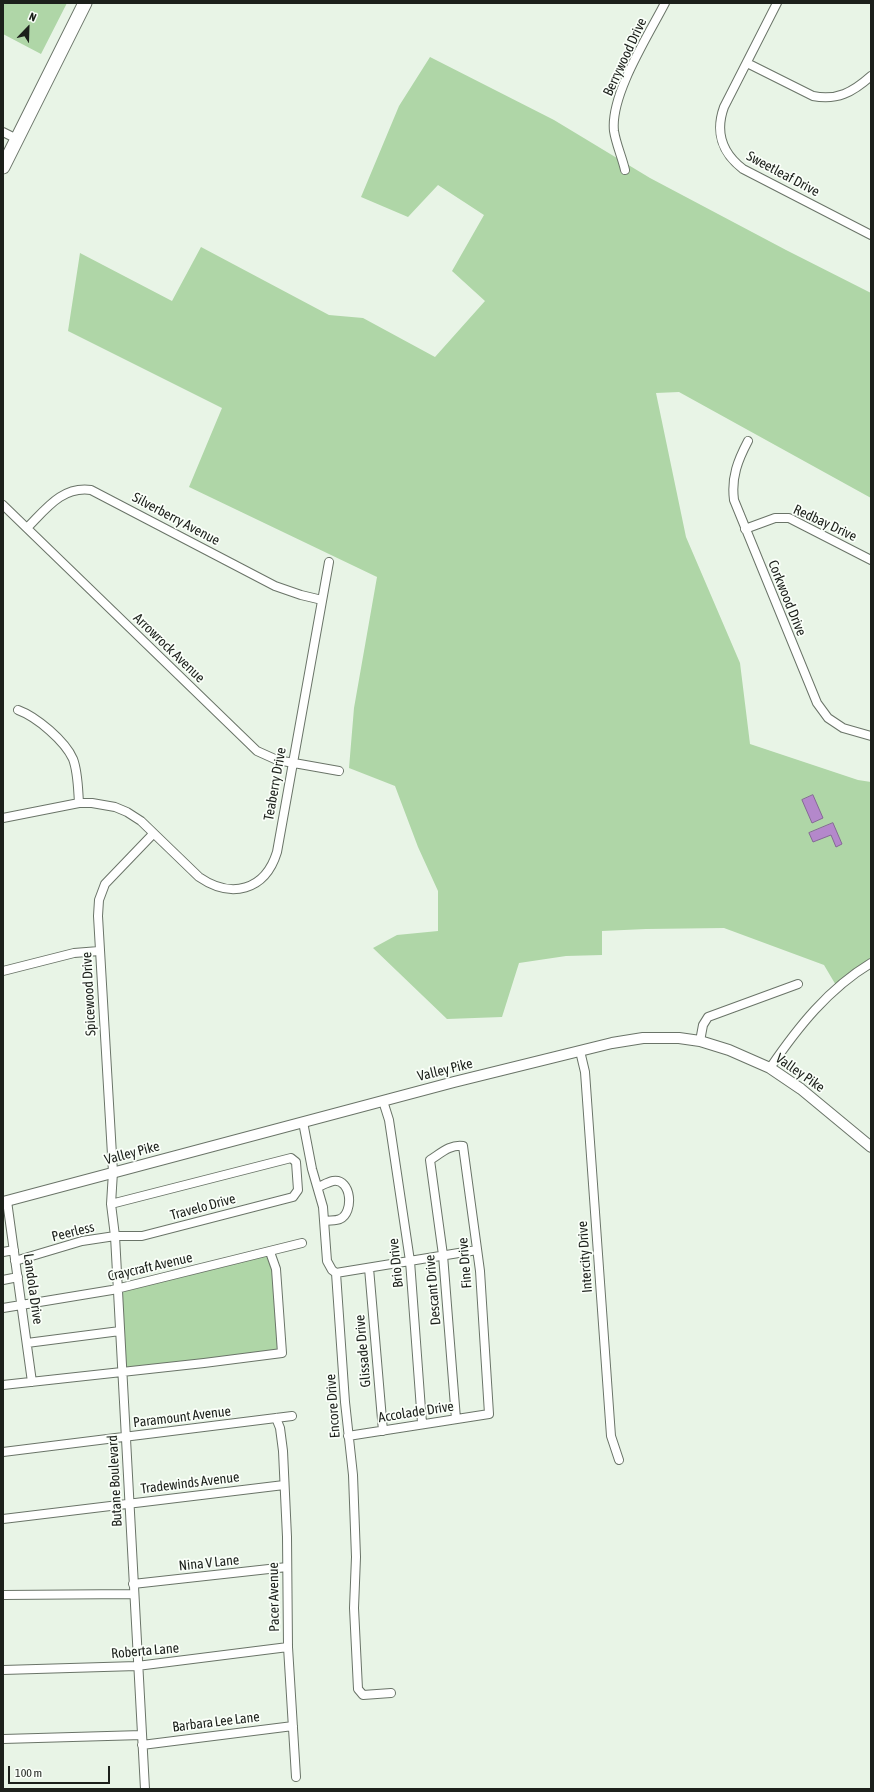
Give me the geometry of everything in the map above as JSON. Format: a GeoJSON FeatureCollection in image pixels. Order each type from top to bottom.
{"type":"FeatureCollection","features":[{"type":"Feature","properties":{"kind":"main road"},"geometry":{"type":"LineString","coordinates":[[3,167],[85,3]]}},
{"type":"Feature","properties":{"kind":"street","name":"Berrywood Drive"},"geometry":{"type":"LineString","coordinates":[[625,170],[614,131],[618,100],[624,84],[665,3]]}},
{"type":"Feature","properties":{"kind":"street","name":"Sweetleaf Drive"},"geometry":{"type":"LineString","coordinates":[[777,3],[724,107],[719,124],[721,141],[729,156],[743,169],[871,235]]}},
{"type":"Feature","properties":{"kind":"street"},"geometry":{"type":"LineString","coordinates":[[747,63],[813,96],[821,98],[845,95],[871,76]]}},
{"type":"Feature","properties":{"kind":"street"},"geometry":{"type":"LineString","coordinates":[[3,132],[17,139]]}},
{"type":"Feature","properties":{"kind":"street","name":"Corkwood Drive"},"geometry":{"type":"LineString","coordinates":[[748,441],[738,461],[733,482],[734,500],[817,703],[828,718],[843,728],[851,732],[871,736]]}},
{"type":"Feature","properties":{"kind":"street","name":"Silverberry Avenue"},"geometry":{"type":"LineString","coordinates":[[27,528],[56,498],[76,490],[91,490],[275,586],[301,595],[322,600]]}},
{"type":"Feature","properties":{"kind":"street","name":"Arrowrock Avenue"},"geometry":{"type":"LineString","coordinates":[[3,505],[250,745],[268,756],[339,771]]}},
{"type":"Feature","properties":{"kind":"street","name":"Redbay Drive"},"geometry":{"type":"LineString","coordinates":[[745,529],[775,518],[789,518],[871,560]]}},
{"type":"Feature","properties":{"kind":"street","name":"Teaberry Drive"},"geometry":{"type":"LineString","coordinates":[[3,818],[79,802],[104,804],[127,812],[141,821],[199,877],[208,883],[224,889],[232,890],[252,885],[265,875],[274,860],[329,562]]}},
{"type":"Feature","properties":{"kind":"street"},"geometry":{"type":"LineString","coordinates":[[18,710],[34,717],[70,753],[75,768],[79,802]]}},
{"type":"Feature","properties":{"kind":"street","name":"Spicewood Drive"},"geometry":{"type":"LineString","coordinates":[[113,1172],[98,916],[102,892],[110,878],[153,834]]}},
{"type":"Feature","properties":{"kind":"street"},"geometry":{"type":"LineString","coordinates":[[3,970],[74,953],[99,951]]}},
{"type":"Feature","properties":{"kind":"street"},"geometry":{"type":"LineString","coordinates":[[770,1068],[792,1036],[814,1010],[837,987],[871,963]]}},
{"type":"Feature","properties":{"kind":"street"},"geometry":{"type":"LineString","coordinates":[[700,1042],[703,1025],[708,1017],[798,984]]}},
{"type":"Feature","properties":{"kind":"street","name":"Valley Pike"},"geometry":{"type":"LineString","coordinates":[[5,1201],[383,1101],[612,1043],[644,1038],[679,1038],[700,1042],[729,1050],[770,1068],[802,1088],[871,1147]]}},
{"type":"Feature","properties":{"kind":"street","name":"Intercity Drive"},"geometry":{"type":"LineString","coordinates":[[580,1051],[585,1072],[611,1436],[619,1460]]}},
{"type":"Feature","properties":{"kind":"street","name":"Brio Drive"},"geometry":{"type":"LineString","coordinates":[[383,1101],[389,1120],[410,1260],[422,1423]]}},
{"type":"Feature","properties":{"kind":"street","name":"Encore Drive"},"geometry":{"type":"LineString","coordinates":[[303,1122],[312,1169],[318,1187],[325,1221],[328,1261],[336,1273],[353,1483],[356,1557],[354,1608],[358,1689],[360,1693],[367,1695],[391,1694]]}},
{"type":"Feature","properties":{"kind":"street","name":"Fine Drive"},"geometry":{"type":"LineString","coordinates":[[430,1160],[450,1147],[463,1146],[477,1250],[489,1414]]}},
{"type":"Feature","properties":{"kind":"street","name":"Travelo Drive"},"geometry":{"type":"LineString","coordinates":[[111,1204],[291,1158],[296,1162],[298,1190],[296,1195],[293,1197],[142,1236],[115,1236]]}},
{"type":"Feature","properties":{"kind":"street","name":"Descant Drive"},"geometry":{"type":"LineString","coordinates":[[430,1160],[443,1255],[456,1419]]}},
{"type":"Feature","properties":{"kind":"street","name":"Butane Boulevard"},"geometry":{"type":"LineString","coordinates":[[113,1172],[111,1204],[115,1236],[137,1666],[145,1789]]}},
{"type":"Feature","properties":{"kind":"street"},"geometry":{"type":"LineString","coordinates":[[318,1187],[333,1181],[339,1182],[345,1186],[350,1197],[344,1216],[340,1219],[325,1221]]}},
{"type":"Feature","properties":{"kind":"street","name":"Landola Drive"},"geometry":{"type":"LineString","coordinates":[[5,1201],[16,1261],[32,1382]]}},
{"type":"Feature","properties":{"kind":"street","name":"Peerless"},"geometry":{"type":"LineString","coordinates":[[16,1261],[82,1241],[115,1236]]}},
{"type":"Feature","properties":{"kind":"street","name":"Craycraft Avenue"},"geometry":{"type":"LineString","coordinates":[[3,1308],[72,1298],[270,1252],[302,1243]]}},
{"type":"Feature","properties":{"kind":"street"},"geometry":{"type":"LineString","coordinates":[[3,1252],[14,1250]]}},
{"type":"Feature","properties":{"kind":"street"},"geometry":{"type":"LineString","coordinates":[[336,1273],[477,1250]]}},
{"type":"Feature","properties":{"kind":"street"},"geometry":{"type":"LineString","coordinates":[[3,1385],[282,1353],[276,1269],[270,1252]]}},
{"type":"Feature","properties":{"kind":"street","name":"Glissade Drive"},"geometry":{"type":"LineString","coordinates":[[369,1268],[383,1431]]}},
{"type":"Feature","properties":{"kind":"street"},"geometry":{"type":"LineString","coordinates":[[3,1280],[18,1277]]}},
{"type":"Feature","properties":{"kind":"street"},"geometry":{"type":"LineString","coordinates":[[27,1343],[120,1331]]}},
{"type":"Feature","properties":{"kind":"street","name":"Accolade Drive"},"geometry":{"type":"LineString","coordinates":[[348,1436],[422,1423],[489,1414]]}},
{"type":"Feature","properties":{"kind":"street","name":"Paramount Avenue"},"geometry":{"type":"LineString","coordinates":[[3,1452],[292,1416]]}},
{"type":"Feature","properties":{"kind":"street","name":"Pacer Avenue"},"geometry":{"type":"LineString","coordinates":[[276,1418],[280,1428],[284,1485],[288,1648],[296,1777]]}},
{"type":"Feature","properties":{"kind":"street","name":"Tradewinds Avenue"},"geometry":{"type":"LineString","coordinates":[[3,1519],[284,1485]]}},
{"type":"Feature","properties":{"kind":"street","name":"Nina V Lane"},"geometry":{"type":"LineString","coordinates":[[134,1584],[287,1567]]}},
{"type":"Feature","properties":{"kind":"street"},"geometry":{"type":"LineString","coordinates":[[3,1596],[134,1594]]}},
{"type":"Feature","properties":{"kind":"street","name":"Roberta Lane"},"geometry":{"type":"LineString","coordinates":[[3,1670],[137,1666],[288,1648]]}},
{"type":"Feature","properties":{"kind":"street","name":"Barbara Lee Lane"},"geometry":{"type":"LineString","coordinates":[[142,1745],[293,1726]]}},
{"type":"Feature","properties":{"kind":"street"},"geometry":{"type":"LineString","coordinates":[[3,1739],[142,1735]]}},
{"type":"Feature","properties":{"kind":"green space"},"geometry":{"type":"Polygon","coordinates":[[[3,3],[67,3],[41,54],[3,34],[3,3]]]}},
{"type":"Feature","properties":{"kind":"green space"},"geometry":{"type":"Polygon","coordinates":[[[430,57],[554,120],[650,178],[871,293],[871,498],[679,392],[656,393],[686,537],[740,663],[750,744],[858,780],[871,782],[871,963],[837,987],[824,965],[724,928],[602,931],[602,955],[566,956],[519,963],[502,1017],[447,1019],[373,948],[397,935],[438,931],[438,891],[418,847],[395,786],[349,768],[354,708],[377,577],[189,487],[222,408],[68,331],[80,253],[172,301],[201,247],[329,315],[363,318],[435,357],[485,301],[452,271],[484,215],[438,185],[408,217],[361,197],[399,106],[430,57]]]}},
{"type":"Feature","properties":{"kind":"green space"},"geometry":{"type":"Polygon","coordinates":[[[270,1252],[282,1353],[122,1371],[117,1288],[270,1252]]]}},
{"type":"Feature","properties":{"kind":"shaded area"},"geometry":{"type":"Polygon","coordinates":[[[813,795],[823,818],[812,823],[802,800],[813,795]]]}},
{"type":"Feature","properties":{"kind":"shaded area"},"geometry":{"type":"Polygon","coordinates":[[[833,823],[842,844],[836,847],[831,835],[813,842],[809,833],[833,823]]]}}]}
